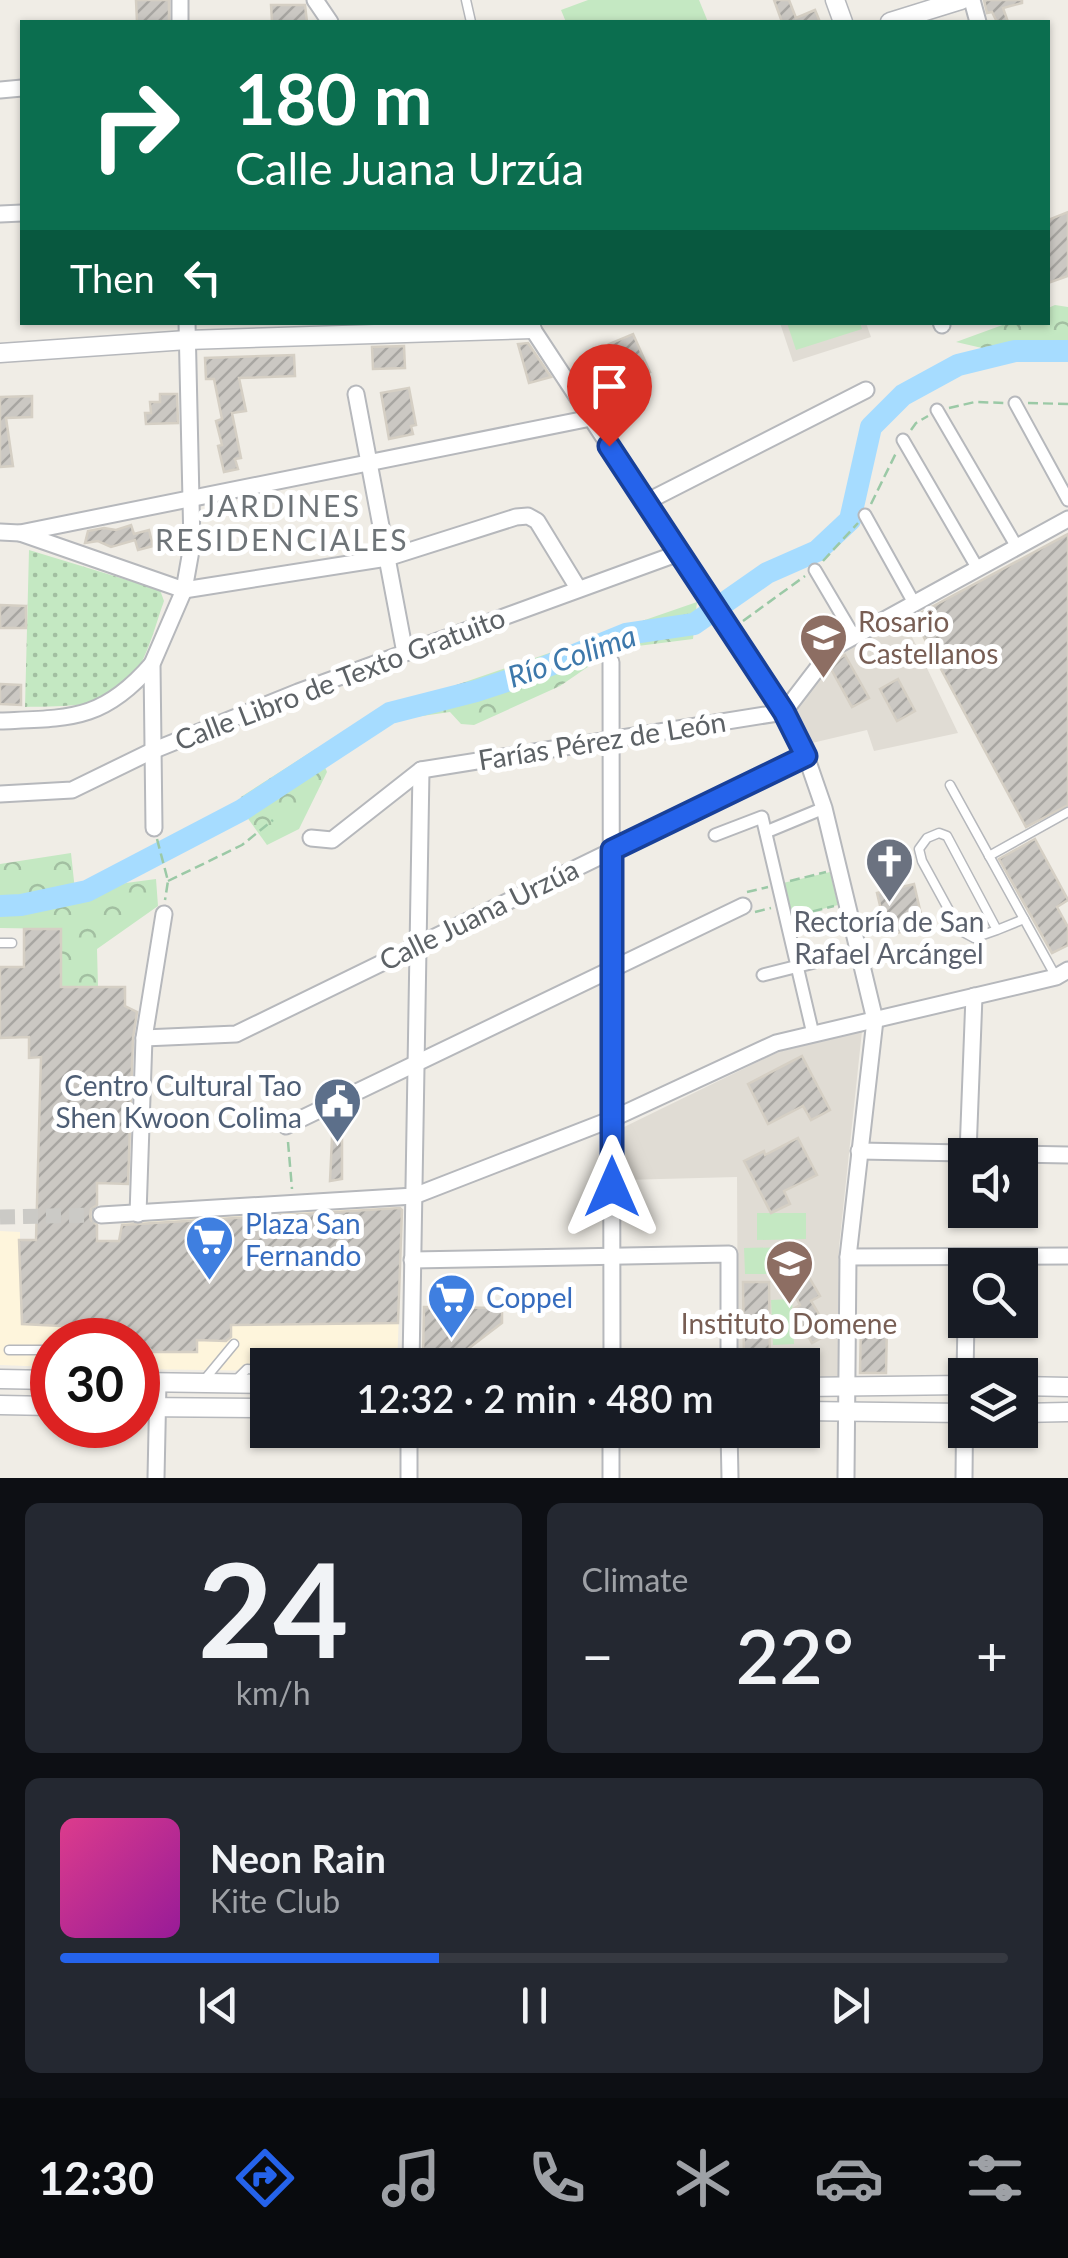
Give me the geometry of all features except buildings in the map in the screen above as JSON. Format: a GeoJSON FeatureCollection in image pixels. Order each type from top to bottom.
{"type":"FeatureCollection","features":[{"type":"Feature","properties":{"kind":"street"},"geometry":{"type":"LineString","coordinates":[[896,20],[961,0]]}},
{"type":"Feature","properties":{"kind":"street"},"geometry":{"type":"LineString","coordinates":[[0,353],[187,332],[492,325]]}},
{"type":"Feature","properties":{"kind":"street"},"geometry":{"type":"LineString","coordinates":[[537,325],[590,418],[784,712],[806,756],[824,808],[875,1020],[848,1257],[846,1478]]}},
{"type":"Feature","properties":{"kind":"street"},"geometry":{"type":"LineString","coordinates":[[0,721],[61,719],[83,714],[119,697],[152,664],[184,590],[192,545],[187,332]]}},
{"type":"Feature","properties":{"kind":"street"},"geometry":{"type":"LineString","coordinates":[[646,502],[866,390]]}},
{"type":"Feature","properties":{"kind":"street"},"geometry":{"type":"LineString","coordinates":[[356,394],[405,653]]}},
{"type":"Feature","properties":{"kind":"street"},"geometry":{"type":"LineString","coordinates":[[1014,403],[1068,500]]}},
{"type":"Feature","properties":{"kind":"street"},"geometry":{"type":"LineString","coordinates":[[937,410],[1017,547]]}},
{"type":"Feature","properties":{"kind":"street"},"geometry":{"type":"LineString","coordinates":[[0,532],[20,533],[590,418]]}},
{"type":"Feature","properties":{"kind":"street"},"geometry":{"type":"LineString","coordinates":[[903,440],[978,568]]}},
{"type":"Feature","properties":{"kind":"street"},"geometry":{"type":"LineString","coordinates":[[865,515],[914,603]]}},
{"type":"Feature","properties":{"kind":"street"},"geometry":{"type":"LineString","coordinates":[[20,533],[184,590],[387,558],[528,516],[537,521],[578,588]]}},
{"type":"Feature","properties":{"kind":"street"},"geometry":{"type":"LineString","coordinates":[[784,712],[833,648],[1068,519]]}},
{"type":"Feature","properties":{"kind":"street","name":"Calle Libro de Texto Gratuito"},"geometry":{"type":"LineString","coordinates":[[0,794],[72,790],[152,751],[298,692],[679,553]]}},
{"type":"Feature","properties":{"kind":"street"},"geometry":{"type":"LineString","coordinates":[[815,570],[854,636]]}},
{"type":"Feature","properties":{"kind":"street"},"geometry":{"type":"LineString","coordinates":[[611,662],[612,1348]]}},
{"type":"Feature","properties":{"kind":"street"},"geometry":{"type":"LineString","coordinates":[[152,664],[154,828]]}},
{"type":"Feature","properties":{"kind":"street","name":"Farías Pérez de León"},"geometry":{"type":"LineString","coordinates":[[421,770],[784,712]]}},
{"type":"Feature","properties":{"kind":"street","name":"Calle Juana Urzúa"},"geometry":{"type":"LineString","coordinates":[[144,1038],[236,1034],[806,756]]}},
{"type":"Feature","properties":{"kind":"street"},"geometry":{"type":"LineString","coordinates":[[311,838],[332,840],[421,770]]}},
{"type":"Feature","properties":{"kind":"street"},"geometry":{"type":"LineString","coordinates":[[410,1348],[421,770]]}},
{"type":"Feature","properties":{"kind":"street"},"geometry":{"type":"LineString","coordinates":[[766,832],[824,808]]}},
{"type":"Feature","properties":{"kind":"street"},"geometry":{"type":"LineString","coordinates":[[715,835],[762,817],[813,1034]]}},
{"type":"Feature","properties":{"kind":"street"},"geometry":{"type":"LineString","coordinates":[[286,1126],[742,906]]}},
{"type":"Feature","properties":{"kind":"street"},"geometry":{"type":"LineString","coordinates":[[138,1214],[144,1038],[164,914]]}},
{"type":"Feature","properties":{"kind":"street"},"geometry":{"type":"LineString","coordinates":[[763,976],[858,951]]}},
{"type":"Feature","properties":{"kind":"street"},"geometry":{"type":"LineString","coordinates":[[101,1215],[414,1196],[612,1119],[776,1043],[1062,973]]}},
{"type":"Feature","properties":{"kind":"street"},"geometry":{"type":"LineString","coordinates":[[969,1138],[974,996]]}},
{"type":"Feature","properties":{"kind":"street"},"geometry":{"type":"LineString","coordinates":[[860,1152],[948,1154]]}},
{"type":"Feature","properties":{"kind":"street"},"geometry":{"type":"LineString","coordinates":[[1038,1155],[1068,1155]]}},
{"type":"Feature","properties":{"kind":"street"},"geometry":{"type":"LineString","coordinates":[[412,1260],[729,1254],[729,1348]]}},
{"type":"Feature","properties":{"kind":"street"},"geometry":{"type":"LineString","coordinates":[[1038,1257],[1068,1256]]}},
{"type":"Feature","properties":{"kind":"street"},"geometry":{"type":"LineString","coordinates":[[848,1257],[948,1260]]}},
{"type":"Feature","properties":{"kind":"street"},"geometry":{"type":"LineString","coordinates":[[0,1380],[30,1380]]}},
{"type":"Feature","properties":{"kind":"street"},"geometry":{"type":"LineString","coordinates":[[820,1387],[948,1380]]}},
{"type":"Feature","properties":{"kind":"street"},"geometry":{"type":"LineString","coordinates":[[160,1382],[250,1383]]}},
{"type":"Feature","properties":{"kind":"street"},"geometry":{"type":"LineString","coordinates":[[1038,1386],[1068,1387]]}},
{"type":"Feature","properties":{"kind":"street"},"geometry":{"type":"LineString","coordinates":[[0,1405],[30,1406]]}},
{"type":"Feature","properties":{"kind":"street"},"geometry":{"type":"LineString","coordinates":[[160,1407],[250,1408]]}},
{"type":"Feature","properties":{"kind":"street"},"geometry":{"type":"LineString","coordinates":[[820,1412],[948,1413]]}},
{"type":"Feature","properties":{"kind":"street"},"geometry":{"type":"LineString","coordinates":[[1038,1412],[1068,1412]]}},
{"type":"Feature","properties":{"kind":"street"},"geometry":{"type":"LineString","coordinates":[[156,1478],[157,1448]]}},
{"type":"Feature","properties":{"kind":"street"},"geometry":{"type":"LineString","coordinates":[[409,1478],[410,1448]]}},
{"type":"Feature","properties":{"kind":"street"},"geometry":{"type":"LineString","coordinates":[[610,1478],[611,1448]]}},
{"type":"Feature","properties":{"kind":"street"},"geometry":{"type":"LineString","coordinates":[[729,1448],[730,1478]]}},
{"type":"Feature","properties":{"kind":"street"},"geometry":{"type":"LineString","coordinates":[[964,1448],[964,1478]]}},
{"type":"Feature","properties":{"kind":"lane"},"geometry":{"type":"LineString","coordinates":[[950,785],[1024,919],[1062,973]]}},
{"type":"Feature","properties":{"kind":"lane"},"geometry":{"type":"LineString","coordinates":[[989,856],[1068,812]]}},
{"type":"Feature","properties":{"kind":"lane"},"geometry":{"type":"LineString","coordinates":[[997,930],[946,836],[939,833],[926,838],[919,849],[922,860],[963,932],[974,938],[997,930],[1024,919]]}},
{"type":"Feature","properties":{"kind":"lane"},"geometry":{"type":"LineString","coordinates":[[0,943],[12,942]]}},
{"type":"Feature","properties":{"kind":"lane"},"geometry":{"type":"LineString","coordinates":[[202,1383],[234,1344]]}},
{"type":"Feature","properties":{"kind":"lane"},"geometry":{"type":"LineString","coordinates":[[9,1350],[30,1350]]}},
{"type":"Feature","properties":{"kind":"lane"},"geometry":{"type":"LineString","coordinates":[[234,1383],[250,1369]]}},
{"type":"Feature","properties":{"kind":"path"},"geometry":{"type":"LineString","coordinates":[[728,629],[815,570],[865,515],[903,440],[916,424],[937,410],[975,402],[1068,404]]}},
{"type":"Feature","properties":{"kind":"path"},"geometry":{"type":"LineString","coordinates":[[168,881],[242,844],[273,820]]}},
{"type":"Feature","properties":{"kind":"path"},"geometry":{"type":"LineString","coordinates":[[154,828],[168,881],[164,914]]}},
{"type":"Feature","properties":{"kind":"path"},"geometry":{"type":"LineString","coordinates":[[786,918],[846,904]]}},
{"type":"Feature","properties":{"kind":"path"},"geometry":{"type":"LineString","coordinates":[[286,1126],[294,1204]]}},
{"type":"Feature","properties":{"kind":"shaded area"},"geometry":{"type":"Polygon","coordinates":[[[781,325],[867,325],[871,337],[793,362],[781,325]]]}},
{"type":"Feature","properties":{"kind":"shaded area"},"geometry":{"type":"Polygon","coordinates":[[[903,618],[958,733],[874,751],[867,730],[812,743],[790,710],[835,653],[903,618]]]}},
{"type":"Feature","properties":{"kind":"shaded area"},"geometry":{"type":"Polygon","coordinates":[[[862,1031],[839,1247],[838,1378],[820,1377],[820,1348],[738,1348],[737,1177],[623,1180],[622,1128],[778,1052],[862,1031]]]}},
{"type":"Feature","properties":{"kind":"shaded area","name":"Plaza San Fernando"},"geometry":{"type":"Polygon","coordinates":[[[38,1181],[97,1183],[97,1241],[119,1241],[122,1222],[398,1207],[403,1211],[398,1348],[250,1348],[250,1371],[160,1369],[160,1318],[30,1318],[30,1366],[0,1365],[0,1231],[20,1232],[20,1240],[35,1240],[38,1181]]]}},
{"type":"Feature","properties":{"kind":"green space"},"geometry":{"type":"Polygon","coordinates":[[[588,0],[699,0],[707,20],[565,20],[561,10],[588,0]]]}},
{"type":"Feature","properties":{"kind":"green space"},"geometry":{"type":"Polygon","coordinates":[[[1050,307],[1068,307],[1068,359],[1026,358],[956,342],[1003,325],[1050,325],[1050,307]]]}},
{"type":"Feature","properties":{"kind":"green space"},"geometry":{"type":"Polygon","coordinates":[[[788,325],[861,325],[862,329],[796,350],[788,325]]]}},
{"type":"Feature","properties":{"kind":"green space"},"geometry":{"type":"Polygon","coordinates":[[[29,550],[160,590],[164,601],[144,658],[132,678],[114,694],[76,705],[25,707],[29,550]]]}},
{"type":"Feature","properties":{"kind":"green space"},"geometry":{"type":"Polygon","coordinates":[[[697,602],[693,639],[614,649],[560,686],[474,725],[461,724],[450,712],[415,717],[404,703],[697,602]]]}},
{"type":"Feature","properties":{"kind":"green space"},"geometry":{"type":"Polygon","coordinates":[[[317,748],[327,772],[299,829],[267,845],[239,806],[241,797],[317,748]]]}},
{"type":"Feature","properties":{"kind":"green space"},"geometry":{"type":"Polygon","coordinates":[[[71,853],[76,900],[126,883],[156,879],[158,906],[97,949],[98,987],[61,987],[60,929],[0,928],[0,864],[71,853]]]}},
{"type":"Feature","properties":{"kind":"green space"},"geometry":{"type":"Polygon","coordinates":[[[830,872],[838,905],[791,917],[783,883],[830,872]]]}},
{"type":"Feature","properties":{"kind":"green space"},"geometry":{"type":"Polygon","coordinates":[[[757,1213],[806,1213],[806,1239],[757,1240],[757,1213]]]}},
{"type":"Feature","properties":{"kind":"green space"},"geometry":{"type":"Polygon","coordinates":[[[794,1247],[794,1274],[745,1274],[744,1248],[794,1247]]]}},
{"type":"Feature","properties":{"kind":"green space"},"geometry":{"type":"Polygon","coordinates":[[[792,1299],[794,1344],[773,1345],[771,1300],[792,1299]]]}},
{"type":"Feature","properties":{"kind":"waterway","name":"Río Colima"},"geometry":{"type":"LineString","coordinates":[[0,906],[87,891],[242,810],[390,713],[528,674],[626,634],[694,624],[767,573],[817,551],[850,520],[871,427],[903,395],[958,365],[1015,351],[1068,351]]}},
{"type":"Feature","properties":{"kind":"tunnel"},"geometry":{"type":"LineString","coordinates":[[0,1217],[101,1215]]}},
{"type":"Feature","properties":{"kind":"place","name":"Rosario Castellanos"},"geometry":{"type":"Point","coordinates":[823,680]}},
{"type":"Feature","properties":{"kind":"place","name":"Rectoría de San Rafael Arcángel"},"geometry":{"type":"Point","coordinates":[889,904]}},
{"type":"Feature","properties":{"kind":"place","name":"Centro Cultural Tao Shen Kwoon Colima"},"geometry":{"type":"Point","coordinates":[337,1144]}},
{"type":"Feature","properties":{"kind":"place","name":"Plaza San Fernando"},"geometry":{"type":"Point","coordinates":[210,1282]}},
{"type":"Feature","properties":{"kind":"place","name":"Instituto Domene"},"geometry":{"type":"Point","coordinates":[789,1306]}},
{"type":"Feature","properties":{"kind":"place","name":"Coppel"},"geometry":{"type":"Point","coordinates":[451,1340]}},
{"type":"Feature","properties":{"kind":"district","name":"JARDINES RESIDENCIALES"},"geometry":{"type":"Point","coordinates":[282,524]}},
{"type":"Feature","properties":{"kind":"route"},"geometry":{"type":"LineString","coordinates":[[609,446],[784,712],[806,756],[612,850],[612,1187]]}}]}
